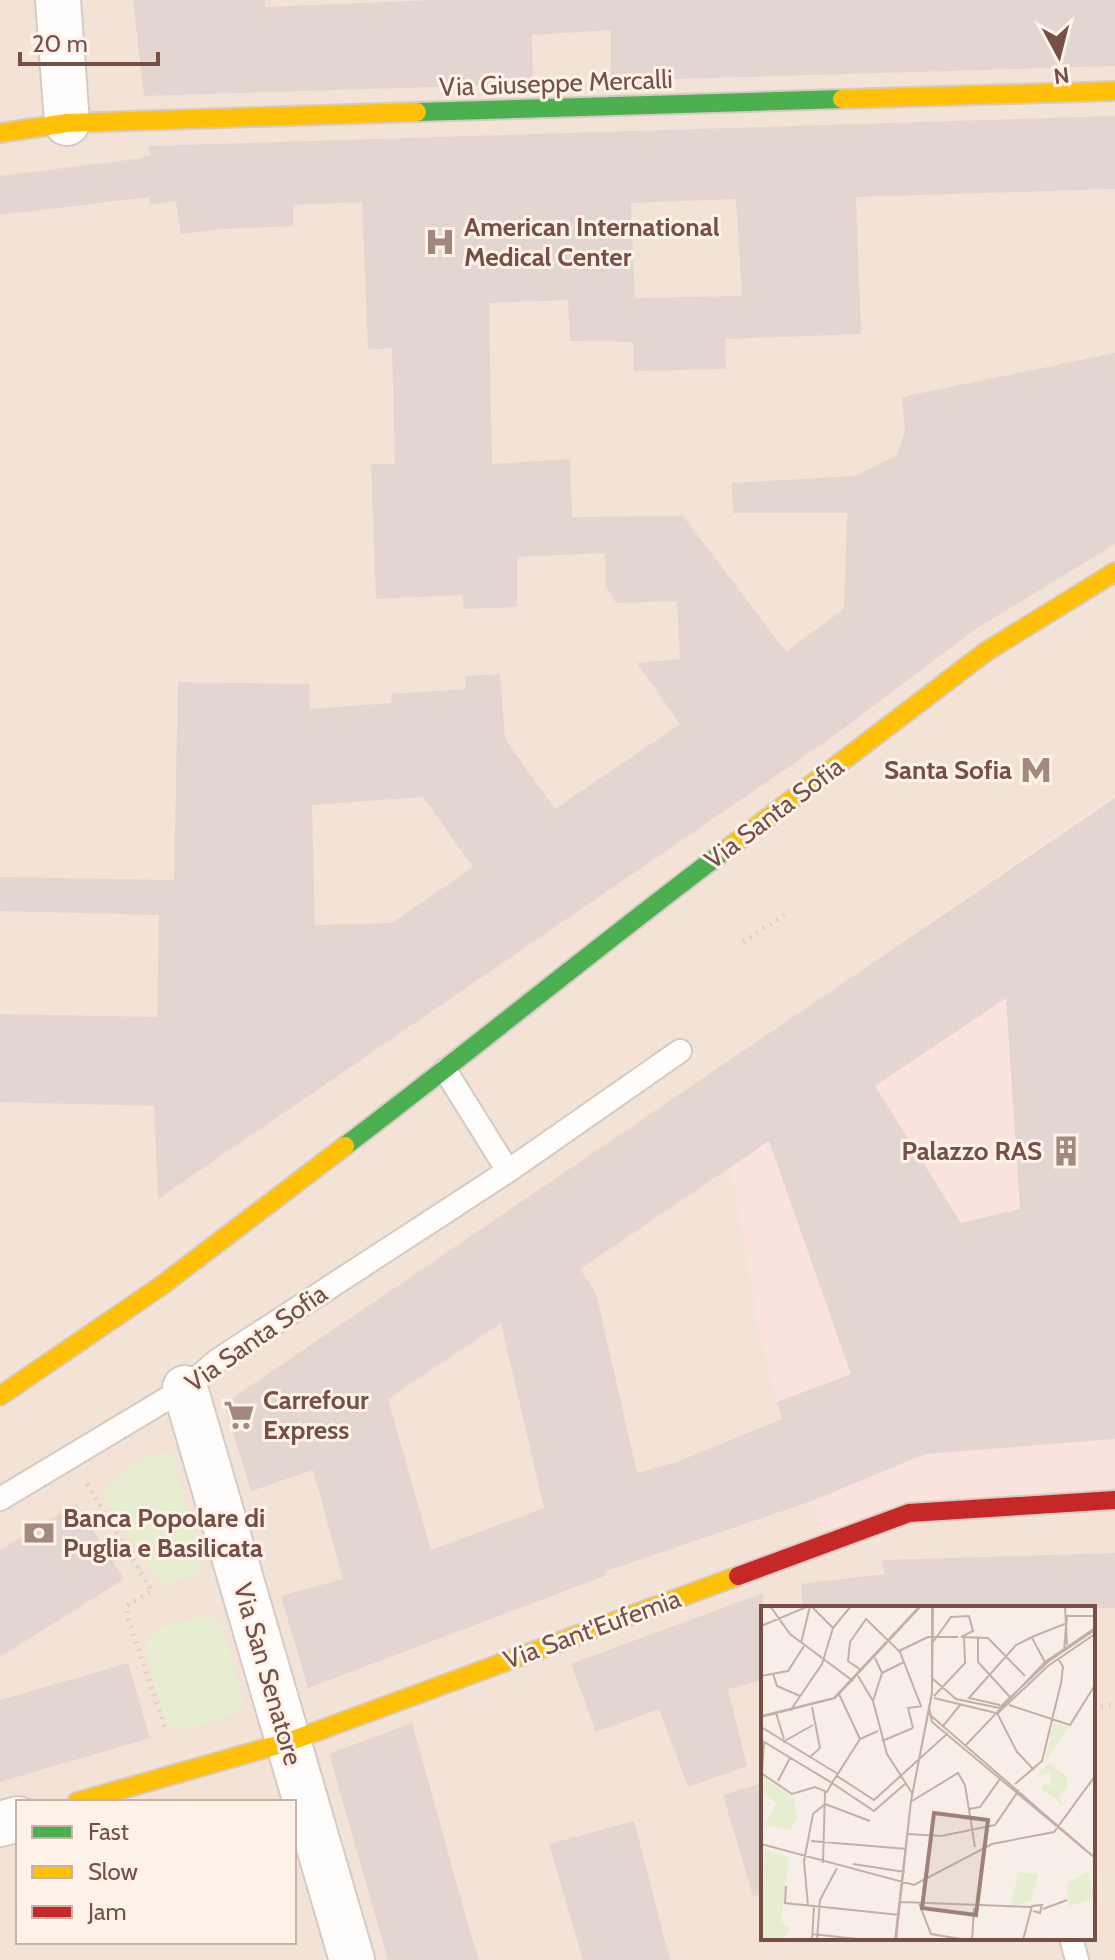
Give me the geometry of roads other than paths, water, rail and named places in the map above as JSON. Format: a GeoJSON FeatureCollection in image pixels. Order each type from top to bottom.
{"type":"FeatureCollection","features":[{"type":"Feature","properties":{"kind":"street"},"geometry":{"type":"LineString","coordinates":[[58,0],[67,123]]}},
{"type":"Feature","properties":{"kind":"street","name":"Via Giuseppe Mercalli"},"geometry":{"type":"LineString","coordinates":[[0,133],[67,123],[1115,91]]}},
{"type":"Feature","properties":{"kind":"street","name":"Via Santa Sofia"},"geometry":{"type":"LineString","coordinates":[[0,1396],[161,1286],[445,1070],[587,955],[987,651],[1115,572]]}},
{"type":"Feature","properties":{"kind":"street","name":"Via San Senatore"},"geometry":{"type":"LineString","coordinates":[[185,1388],[352,1960]]}},
{"type":"Feature","properties":{"kind":"street","name":"Via Sant'Eufemia"},"geometry":{"type":"LineString","coordinates":[[84,1800],[288,1742],[909,1513],[1115,1500]]}},
{"type":"Feature","properties":{"kind":"lane","name":"Via Santa Sofia"},"geometry":{"type":"LineString","coordinates":[[0,1499],[185,1388],[218,1360],[508,1171],[680,1051]]}},
{"type":"Feature","properties":{"kind":"lane"},"geometry":{"type":"LineString","coordinates":[[445,1070],[508,1171]]}},
{"type":"Feature","properties":{"kind":"lane"},"geometry":{"type":"LineString","coordinates":[[1072,1940],[1077,1960]]}},
{"type":"Feature","properties":{"kind":"place","name":"American International Medical Center"},"geometry":{"type":"Point","coordinates":[440,242]}},
{"type":"Feature","properties":{"kind":"place","name":"Santa Sofia"},"geometry":{"type":"Point","coordinates":[1036,770]}},
{"type":"Feature","properties":{"kind":"place","name":"Palazzo RAS"},"geometry":{"type":"Point","coordinates":[1066,1151]}},
{"type":"Feature","properties":{"kind":"place","name":"Carrefour Express"},"geometry":{"type":"Point","coordinates":[239,1415]}},
{"type":"Feature","properties":{"kind":"place","name":"Banca Popolare di Puglia e Basilicata"},"geometry":{"type":"Point","coordinates":[39,1533]}}]}
